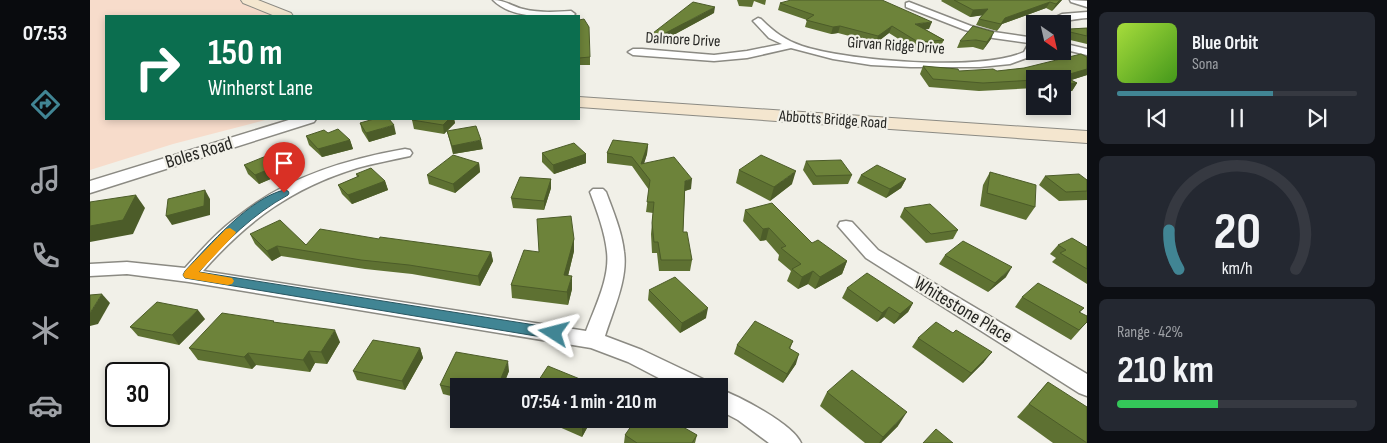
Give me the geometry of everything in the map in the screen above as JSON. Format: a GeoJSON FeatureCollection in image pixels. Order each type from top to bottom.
{"type":"FeatureCollection","features":[{"type":"Feature","properties":{"kind":"main road"},"geometry":{"type":"LineString","coordinates":[[247,0],[284,15]]}},
{"type":"Feature","properties":{"kind":"main road","name":"Abbotts Bridge Road"},"geometry":{"type":"LineString","coordinates":[[580,102],[1087,137]]}},
{"type":"Feature","properties":{"kind":"street"},"geometry":{"type":"LineString","coordinates":[[497,0],[504,5],[528,13],[571,14]]}},
{"type":"Feature","properties":{"kind":"street"},"geometry":{"type":"LineString","coordinates":[[1074,0],[1087,4]]}},
{"type":"Feature","properties":{"kind":"street"},"geometry":{"type":"LineString","coordinates":[[909,5],[968,28],[993,35],[1026,40]]}},
{"type":"Feature","properties":{"kind":"street"},"geometry":{"type":"LineString","coordinates":[[1071,16],[1087,15]]}},
{"type":"Feature","properties":{"kind":"street","name":"Girvan Ridge Drive"},"geometry":{"type":"LineString","coordinates":[[758,21],[762,28],[790,45],[813,52],[846,58],[967,65],[1014,60],[1026,55]]}},
{"type":"Feature","properties":{"kind":"street","name":"Dalmore Drive"},"geometry":{"type":"LineString","coordinates":[[633,52],[701,58],[726,57],[790,45]]}},
{"type":"Feature","properties":{"kind":"street"},"geometry":{"type":"LineString","coordinates":[[1071,48],[1087,52]]}},
{"type":"Feature","properties":{"kind":"street","name":"Boles Road"},"geometry":{"type":"LineString","coordinates":[[90,187],[305,120]]}},
{"type":"Feature","properties":{"kind":"street"},"geometry":{"type":"LineString","coordinates":[[189,275],[220,240],[268,202],[300,185],[374,158],[405,153]]}},
{"type":"Feature","properties":{"kind":"street"},"geometry":{"type":"LineString","coordinates":[[593,340],[613,281],[616,253],[607,217],[598,192]]}},
{"type":"Feature","properties":{"kind":"street","name":"Whitestone Place"},"geometry":{"type":"LineString","coordinates":[[846,226],[872,254],[1087,386]]}},
{"type":"Feature","properties":{"kind":"street"},"geometry":{"type":"LineString","coordinates":[[90,270],[127,268],[189,275],[593,340],[635,356],[678,378]]}},
{"type":"Feature","properties":{"kind":"street"},"geometry":{"type":"LineString","coordinates":[[728,403],[746,413],[789,443]]}},
{"type":"Feature","properties":{"kind":"shaded area"},"geometry":{"type":"Polygon","coordinates":[[[90,0],[240,0],[276,15],[105,15],[105,120],[265,120],[173,144],[90,170],[90,0]]]}},
{"type":"Feature","properties":{"kind":"building"},"geometry":{"type":"Polygon","coordinates":[[[791,0],[882,0],[932,22],[915,24],[944,40],[918,42],[892,26],[878,36],[840,26],[833,27],[806,20],[814,15],[780,3],[791,0]]]}},
{"type":"Feature","properties":{"kind":"building"},"geometry":{"type":"Polygon","coordinates":[[[954,0],[1060,0],[1056,4],[1050,2],[1005,18],[1001,24],[979,19],[988,9],[973,10],[954,0]]]}},
{"type":"Feature","properties":{"kind":"building"},"geometry":{"type":"Polygon","coordinates":[[[693,2],[715,7],[656,38],[653,33],[693,2]]]}},
{"type":"Feature","properties":{"kind":"building"},"geometry":{"type":"Polygon","coordinates":[[[584,19],[589,27],[590,57],[580,58],[580,20],[584,19]]]}},
{"type":"Feature","properties":{"kind":"building"},"geometry":{"type":"Polygon","coordinates":[[[973,26],[994,32],[987,42],[976,40],[960,41],[973,26]]]}},
{"type":"Feature","properties":{"kind":"building"},"geometry":{"type":"Polygon","coordinates":[[[1087,28],[1087,36],[1071,32],[1071,29],[1087,28]]]}},
{"type":"Feature","properties":{"kind":"building"},"geometry":{"type":"Polygon","coordinates":[[[1081,54],[1087,57],[1087,69],[1071,74],[1071,70],[1026,70],[1026,81],[983,83],[933,79],[923,66],[958,69],[959,71],[993,69],[997,71],[1024,68],[1057,60],[1071,60],[1071,56],[1081,54]]]}},
{"type":"Feature","properties":{"kind":"building"},"geometry":{"type":"Polygon","coordinates":[[[370,120],[390,120],[394,125],[366,133],[360,123],[370,120]]]}},
{"type":"Feature","properties":{"kind":"building"},"geometry":{"type":"Polygon","coordinates":[[[412,120],[448,120],[443,125],[412,120]]]}},
{"type":"Feature","properties":{"kind":"building"},"geometry":{"type":"Polygon","coordinates":[[[476,126],[481,140],[452,146],[447,131],[476,126]]]}},
{"type":"Feature","properties":{"kind":"building"},"geometry":{"type":"Polygon","coordinates":[[[338,129],[350,140],[318,149],[306,136],[324,130],[328,133],[338,129]]]}},
{"type":"Feature","properties":{"kind":"building"},"geometry":{"type":"Polygon","coordinates":[[[613,140],[648,144],[641,164],[674,157],[692,179],[685,181],[683,232],[687,232],[692,260],[661,260],[658,242],[654,242],[652,223],[654,202],[647,202],[650,180],[632,157],[607,153],[613,140]]]}},
{"type":"Feature","properties":{"kind":"building"},"geometry":{"type":"Polygon","coordinates":[[[574,143],[586,154],[553,165],[542,153],[574,143]]]}},
{"type":"Feature","properties":{"kind":"building"},"geometry":{"type":"Polygon","coordinates":[[[281,150],[293,159],[255,175],[244,165],[281,150]]]}},
{"type":"Feature","properties":{"kind":"building"},"geometry":{"type":"Polygon","coordinates":[[[453,155],[479,163],[453,184],[427,175],[453,155]]]}},
{"type":"Feature","properties":{"kind":"building"},"geometry":{"type":"Polygon","coordinates":[[[761,155],[796,171],[774,187],[739,170],[761,155]]]}},
{"type":"Feature","properties":{"kind":"building"},"geometry":{"type":"Polygon","coordinates":[[[841,160],[852,175],[816,176],[806,161],[841,160]]]}},
{"type":"Feature","properties":{"kind":"building"},"geometry":{"type":"Polygon","coordinates":[[[877,165],[906,179],[890,189],[861,175],[877,165]]]}},
{"type":"Feature","properties":{"kind":"building"},"geometry":{"type":"Polygon","coordinates":[[[371,168],[385,181],[348,195],[338,185],[359,176],[356,174],[371,168]]]}},
{"type":"Feature","properties":{"kind":"building"},"geometry":{"type":"Polygon","coordinates":[[[990,172],[1036,185],[1035,207],[987,193],[990,172]]]}},
{"type":"Feature","properties":{"kind":"building"},"geometry":{"type":"Polygon","coordinates":[[[1079,174],[1087,180],[1087,191],[1066,192],[1045,176],[1079,174]]]}},
{"type":"Feature","properties":{"kind":"building"},"geometry":{"type":"Polygon","coordinates":[[[520,177],[551,179],[544,201],[511,198],[520,177]]]}},
{"type":"Feature","properties":{"kind":"building"},"geometry":{"type":"Polygon","coordinates":[[[205,190],[204,206],[166,216],[168,199],[205,190]]]}},
{"type":"Feature","properties":{"kind":"building"},"geometry":{"type":"Polygon","coordinates":[[[136,195],[123,220],[90,226],[90,202],[136,195]]]}},
{"type":"Feature","properties":{"kind":"building"},"geometry":{"type":"Polygon","coordinates":[[[772,203],[812,243],[818,240],[847,261],[820,277],[813,271],[802,277],[792,269],[801,264],[781,248],[786,246],[769,228],[763,229],[745,210],[772,203]]]}},
{"type":"Feature","properties":{"kind":"building"},"geometry":{"type":"Polygon","coordinates":[[[930,204],[958,230],[931,234],[904,208],[930,204]]]}},
{"type":"Feature","properties":{"kind":"building"},"geometry":{"type":"Polygon","coordinates":[[[571,216],[574,239],[564,275],[572,276],[567,292],[511,285],[524,250],[539,252],[537,219],[571,216]]]}},
{"type":"Feature","properties":{"kind":"building"},"geometry":{"type":"Polygon","coordinates":[[[280,220],[306,245],[320,229],[379,239],[380,237],[491,252],[478,276],[277,246],[267,251],[250,234],[280,220]]]}},
{"type":"Feature","properties":{"kind":"building"},"geometry":{"type":"Polygon","coordinates":[[[1072,238],[1087,247],[1087,269],[1060,253],[1066,250],[1058,245],[1072,238]]]}},
{"type":"Feature","properties":{"kind":"building"},"geometry":{"type":"Polygon","coordinates":[[[963,241],[1012,267],[995,283],[945,255],[963,241]]]}},
{"type":"Feature","properties":{"kind":"building"},"geometry":{"type":"Polygon","coordinates":[[[867,273],[913,303],[900,314],[889,307],[882,313],[847,288],[867,273]]]}},
{"type":"Feature","properties":{"kind":"building"},"geometry":{"type":"Polygon","coordinates":[[[675,277],[708,308],[682,323],[649,290],[675,277]]]}},
{"type":"Feature","properties":{"kind":"building"},"geometry":{"type":"Polygon","coordinates":[[[1038,283],[1084,308],[1079,312],[1087,316],[1087,322],[1079,330],[1022,297],[1038,283]]]}},
{"type":"Feature","properties":{"kind":"building"},"geometry":{"type":"Polygon","coordinates":[[[102,294],[90,313],[90,295],[102,294]]]}},
{"type":"Feature","properties":{"kind":"building"},"geometry":{"type":"Polygon","coordinates":[[[157,302],[198,310],[172,335],[130,327],[157,302]]]}},
{"type":"Feature","properties":{"kind":"building"},"geometry":{"type":"Polygon","coordinates":[[[222,313],[335,330],[321,352],[309,351],[303,360],[248,353],[244,357],[189,348],[222,313]]]}},
{"type":"Feature","properties":{"kind":"building"},"geometry":{"type":"Polygon","coordinates":[[[755,321],[793,341],[789,348],[799,354],[787,374],[737,345],[755,321]]]}},
{"type":"Feature","properties":{"kind":"building"},"geometry":{"type":"Polygon","coordinates":[[[936,322],[953,333],[956,330],[992,352],[971,373],[918,338],[936,322]]]}},
{"type":"Feature","properties":{"kind":"building"},"geometry":{"type":"Polygon","coordinates":[[[373,340],[420,348],[402,381],[353,371],[373,340]]]}},
{"type":"Feature","properties":{"kind":"building"},"geometry":{"type":"Polygon","coordinates":[[[456,352],[508,361],[501,378],[450,378],[450,387],[440,385],[456,352]]]}},
{"type":"Feature","properties":{"kind":"building"},"geometry":{"type":"Polygon","coordinates":[[[548,366],[577,378],[540,378],[548,366]]]}},
{"type":"Feature","properties":{"kind":"building"},"geometry":{"type":"Polygon","coordinates":[[[852,370],[907,412],[883,437],[827,392],[852,370]]]}},
{"type":"Feature","properties":{"kind":"building"},"geometry":{"type":"Polygon","coordinates":[[[1048,382],[1087,407],[1087,443],[1029,404],[1048,382]]]}},
{"type":"Feature","properties":{"kind":"building"},"geometry":{"type":"Polygon","coordinates":[[[630,428],[685,428],[697,435],[692,443],[637,443],[625,435],[630,428]]]}},
{"type":"Feature","properties":{"kind":"building"},"geometry":{"type":"Polygon","coordinates":[[[936,429],[953,443],[923,443],[936,429]]]}},
{"type":"Feature","properties":{"kind":"slow traffic"},"geometry":{"type":"LineString","coordinates":[[228,281],[189,275],[220,240],[230,232]]}},
{"type":"Feature","properties":{"kind":"route"},"geometry":{"type":"LineString","coordinates":[[284,193],[243,220],[220,240],[189,275],[554,333]]}}]}
